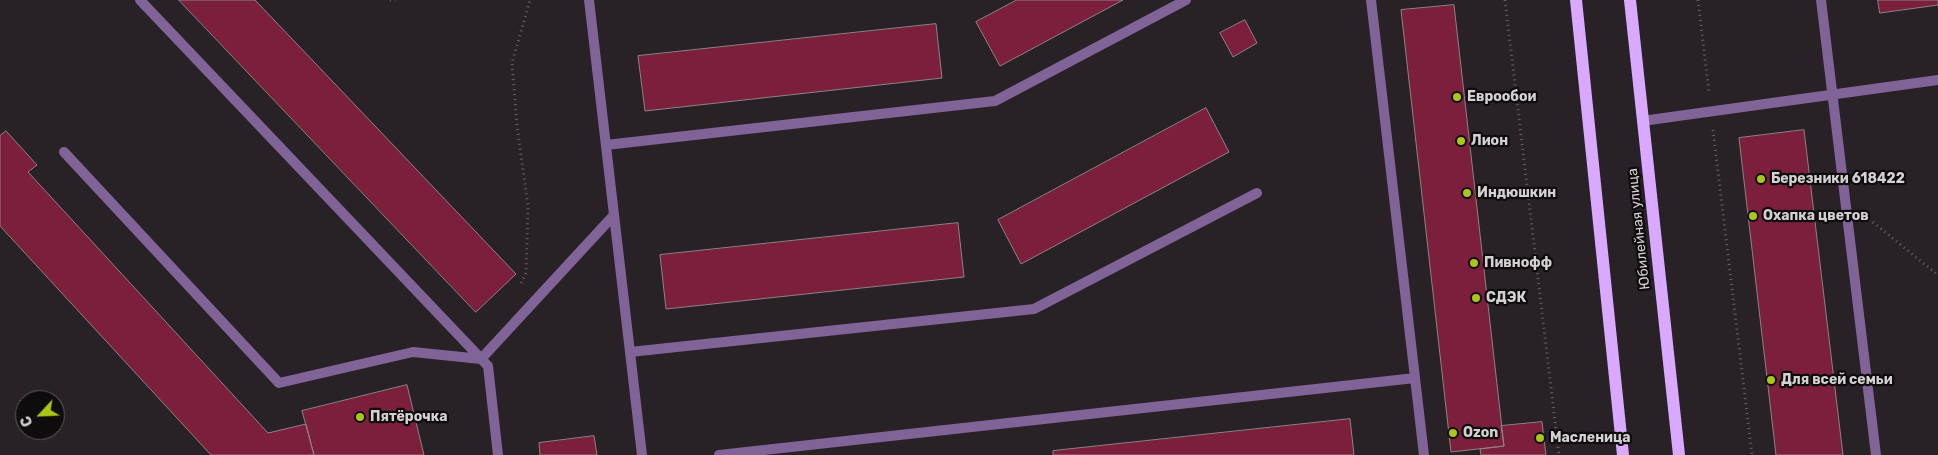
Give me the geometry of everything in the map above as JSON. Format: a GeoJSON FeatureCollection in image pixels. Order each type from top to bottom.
{"type":"FeatureCollection","features":[{"type":"Feature","properties":{"kind":"main road"},"geometry":{"type":"LineString","coordinates":[[1576,0],[1623,455]]}},
{"type":"Feature","properties":{"kind":"main road","name":"Юбилейная улица"},"geometry":{"type":"LineString","coordinates":[[1630,0],[1679,455]]}},
{"type":"Feature","properties":{"kind":"lane"},"geometry":{"type":"LineString","coordinates":[[140,0],[488,366],[498,455]]}},
{"type":"Feature","properties":{"kind":"lane"},"geometry":{"type":"LineString","coordinates":[[589,0],[642,455]]}},
{"type":"Feature","properties":{"kind":"lane"},"geometry":{"type":"LineString","coordinates":[[606,145],[995,101],[1186,0]]}},
{"type":"Feature","properties":{"kind":"lane"},"geometry":{"type":"LineString","coordinates":[[1370,0],[1424,455]]}},
{"type":"Feature","properties":{"kind":"lane"},"geometry":{"type":"LineString","coordinates":[[1821,0],[1876,455]]}},
{"type":"Feature","properties":{"kind":"lane"},"geometry":{"type":"LineString","coordinates":[[1642,121],[1938,80]]}},
{"type":"Feature","properties":{"kind":"lane"},"geometry":{"type":"LineString","coordinates":[[64,152],[279,383],[413,352],[481,359]]}},
{"type":"Feature","properties":{"kind":"lane"},"geometry":{"type":"LineString","coordinates":[[630,352],[1034,309],[1257,193]]}},
{"type":"Feature","properties":{"kind":"lane"},"geometry":{"type":"LineString","coordinates":[[481,359],[614,215]]}},
{"type":"Feature","properties":{"kind":"lane"},"geometry":{"type":"LineString","coordinates":[[719,455],[1415,378]]}},
{"type":"Feature","properties":{"kind":"path"},"geometry":{"type":"LineString","coordinates":[[390,0],[395,0]]}},
{"type":"Feature","properties":{"kind":"path"},"geometry":{"type":"LineString","coordinates":[[517,290],[526,273],[528,206],[517,126],[512,63],[530,0]]}},
{"type":"Feature","properties":{"kind":"path"},"geometry":{"type":"LineString","coordinates":[[1505,0],[1559,455]]}},
{"type":"Feature","properties":{"kind":"path"},"geometry":{"type":"LineString","coordinates":[[1698,0],[1752,455]]}},
{"type":"Feature","properties":{"kind":"path"},"geometry":{"type":"LineString","coordinates":[[1845,199],[1938,275]]}},
{"type":"Feature","properties":{"kind":"building"},"geometry":{"type":"Polygon","coordinates":[[[179,0],[255,0],[516,274],[476,312],[179,0]]]}},
{"type":"Feature","properties":{"kind":"building"},"geometry":{"type":"Polygon","coordinates":[[[1017,0],[1123,0],[1000,66],[976,22],[1017,0]]]}},
{"type":"Feature","properties":{"kind":"building"},"geometry":{"type":"Polygon","coordinates":[[[1878,0],[1938,0],[1938,5],[1880,13],[1878,0]]]}},
{"type":"Feature","properties":{"kind":"building"},"geometry":{"type":"Polygon","coordinates":[[[1454,5],[1504,446],[1451,452],[1401,10],[1454,5]]]}},
{"type":"Feature","properties":{"kind":"building"},"geometry":{"type":"Polygon","coordinates":[[[1245,20],[1257,43],[1233,57],[1220,33],[1245,20]]]}},
{"type":"Feature","properties":{"kind":"building"},"geometry":{"type":"Polygon","coordinates":[[[936,24],[942,78],[645,111],[638,56],[936,24]]]}},
{"type":"Feature","properties":{"kind":"building"},"geometry":{"type":"Polygon","coordinates":[[[1206,108],[1229,152],[1021,264],[998,220],[1206,108]]]}},
{"type":"Feature","properties":{"kind":"building"},"geometry":{"type":"Polygon","coordinates":[[[1804,130],[1843,455],[1776,455],[1739,138],[1804,130]]]}},
{"type":"Feature","properties":{"kind":"building"},"geometry":{"type":"Polygon","coordinates":[[[6,131],[37,165],[28,172],[268,433],[306,424],[314,455],[211,455],[0,226],[0,136],[6,131]]]}},
{"type":"Feature","properties":{"kind":"building"},"geometry":{"type":"Polygon","coordinates":[[[958,223],[964,277],[666,309],[660,255],[958,223]]]}},
{"type":"Feature","properties":{"kind":"building","name":"Пятёрочка"},"geometry":{"type":"Polygon","coordinates":[[[407,385],[424,455],[314,455],[302,411],[407,385]]]}},
{"type":"Feature","properties":{"kind":"building"},"geometry":{"type":"Polygon","coordinates":[[[1350,419],[1354,455],[1053,455],[1053,451],[1350,419]]]}},
{"type":"Feature","properties":{"kind":"building"},"geometry":{"type":"Polygon","coordinates":[[[1542,422],[1546,455],[1481,455],[1480,449],[1504,446],[1501,426],[1542,422]]]}},
{"type":"Feature","properties":{"kind":"building"},"geometry":{"type":"Polygon","coordinates":[[[594,436],[597,455],[540,455],[539,443],[594,436]]]}},
{"type":"Feature","properties":{"kind":"place","name":"Еврообои"},"geometry":{"type":"Point","coordinates":[1457,97]}},
{"type":"Feature","properties":{"kind":"place","name":"Лион"},"geometry":{"type":"Point","coordinates":[1461,141]}},
{"type":"Feature","properties":{"kind":"place","name":"Березники 618422"},"geometry":{"type":"Point","coordinates":[1761,179]}},
{"type":"Feature","properties":{"kind":"place","name":"Индюшкин"},"geometry":{"type":"Point","coordinates":[1467,193]}},
{"type":"Feature","properties":{"kind":"place","name":"Охапка цветов"},"geometry":{"type":"Point","coordinates":[1753,216]}},
{"type":"Feature","properties":{"kind":"place","name":"Пивнофф"},"geometry":{"type":"Point","coordinates":[1474,263]}},
{"type":"Feature","properties":{"kind":"place","name":"СДЭК"},"geometry":{"type":"Point","coordinates":[1476,298]}},
{"type":"Feature","properties":{"kind":"place","name":"Для всей семьи"},"geometry":{"type":"Point","coordinates":[1771,380]}},
{"type":"Feature","properties":{"kind":"place","name":"Пятёрочка"},"geometry":{"type":"Point","coordinates":[360,417]}},
{"type":"Feature","properties":{"kind":"place","name":"Ozon"},"geometry":{"type":"Point","coordinates":[1453,433]}},
{"type":"Feature","properties":{"kind":"place","name":"Масленица"},"geometry":{"type":"Point","coordinates":[1540,438]}}]}
